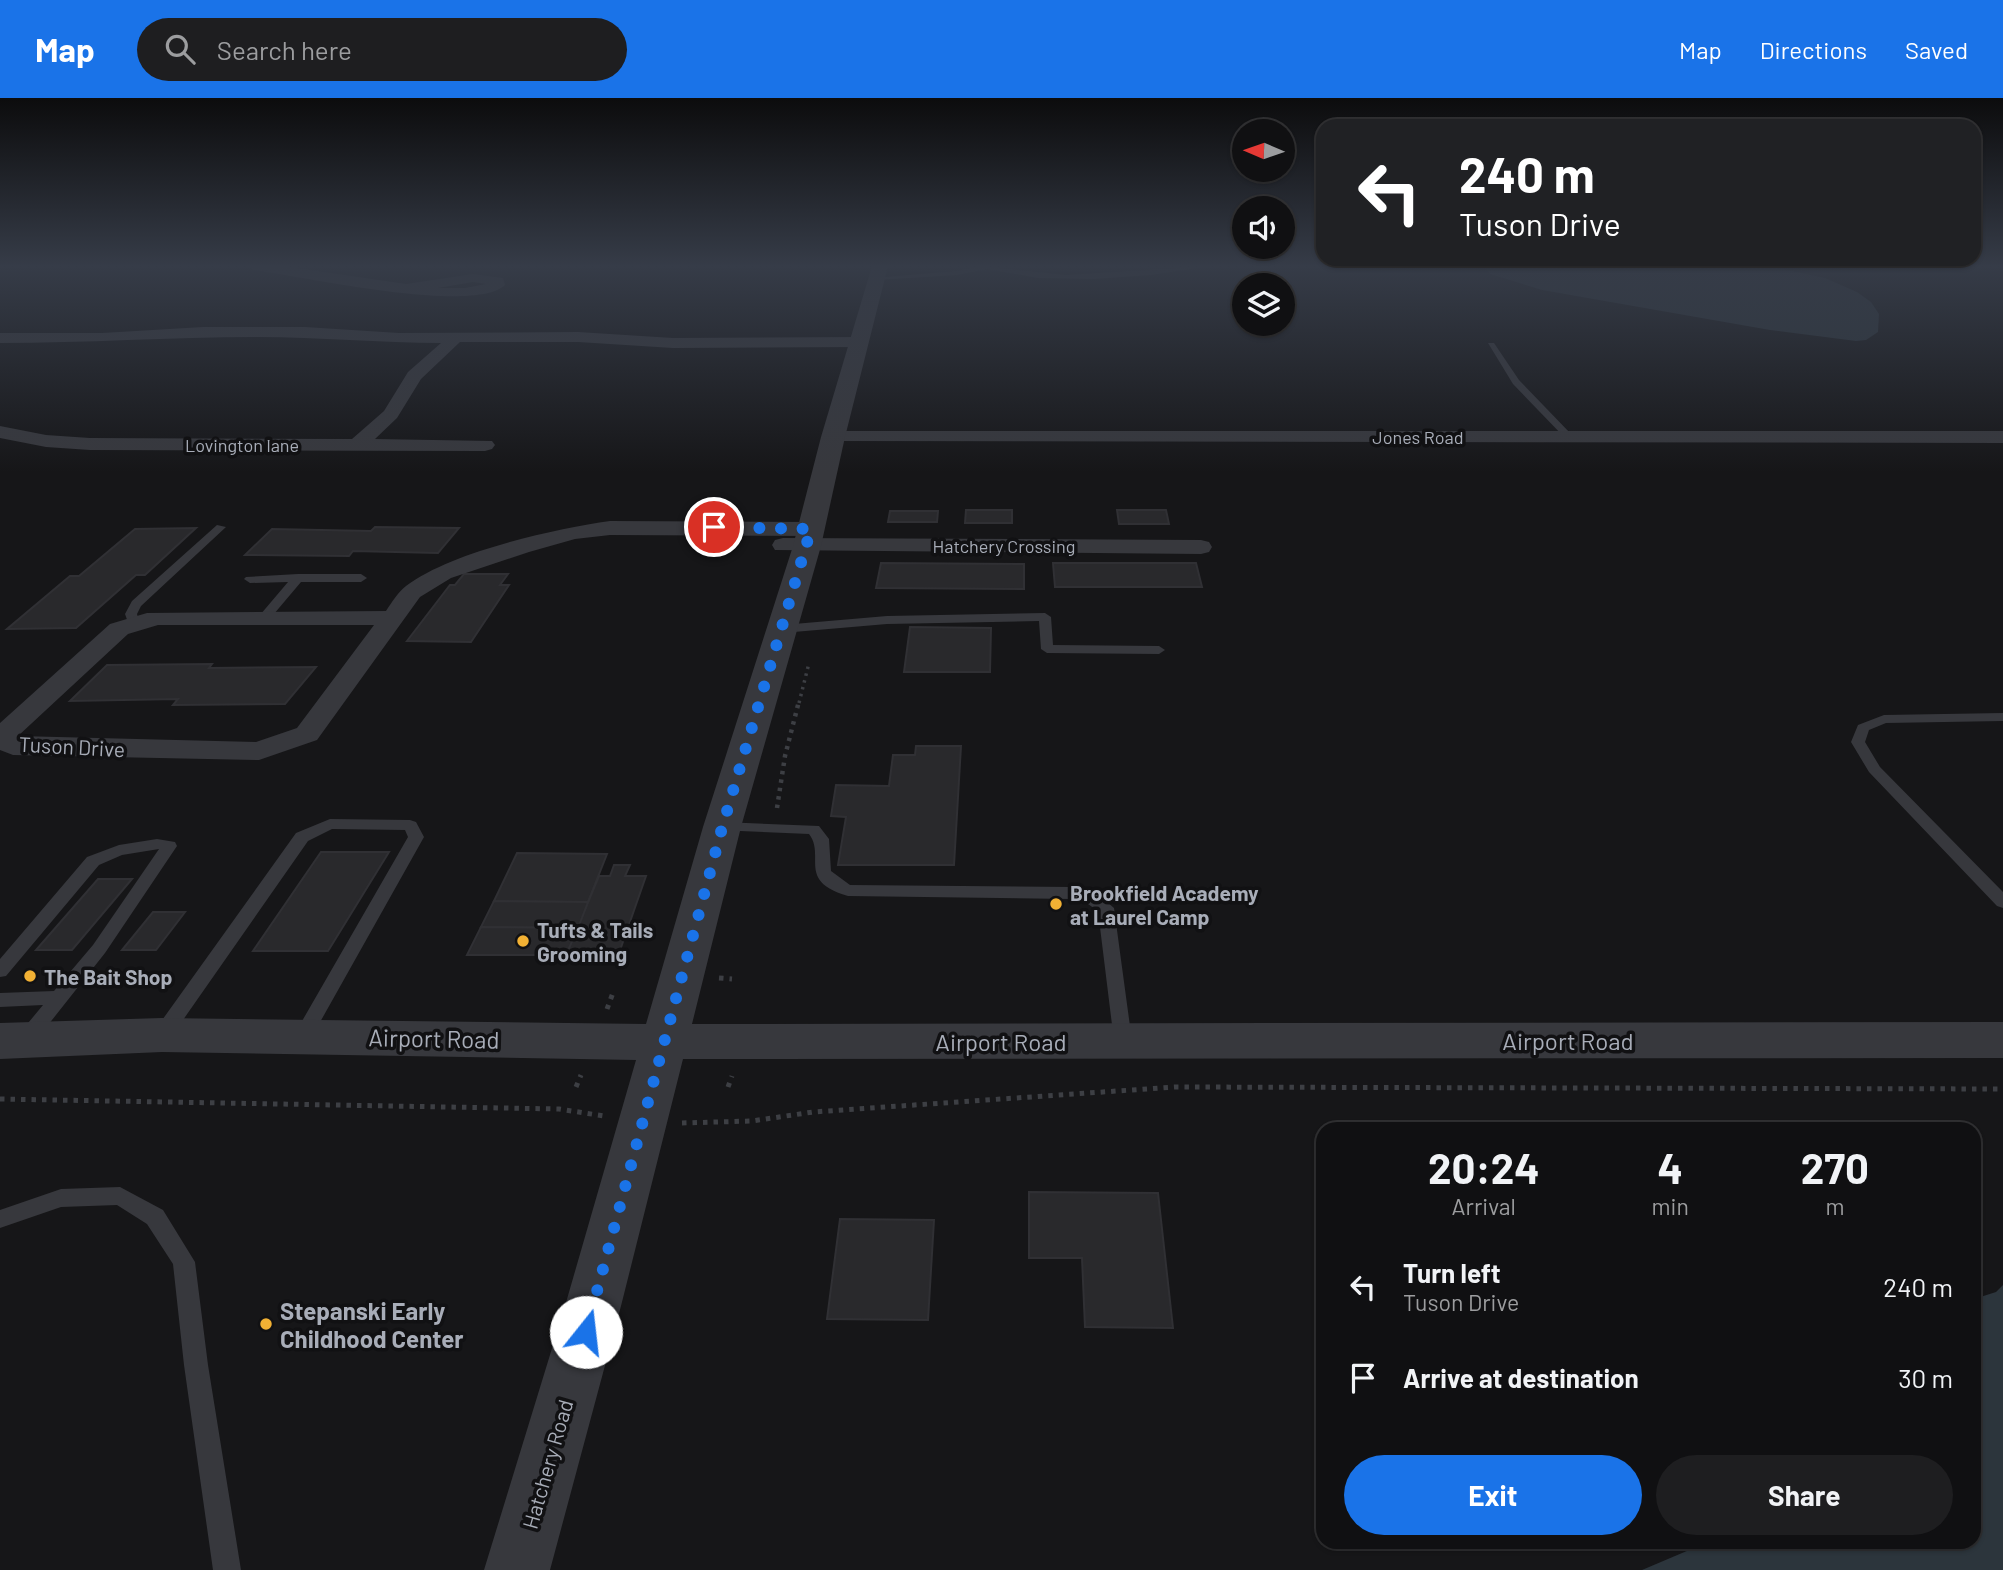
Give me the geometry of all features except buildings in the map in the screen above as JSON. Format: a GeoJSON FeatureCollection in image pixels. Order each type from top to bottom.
{"type":"FeatureCollection","features":[{"type":"Feature","properties":{"kind":"street"},"geometry":{"type":"LineString","coordinates":[[0,338],[102,338],[158,335]]}},
{"type":"Feature","properties":{"kind":"street"},"geometry":{"type":"LineString","coordinates":[[331,335],[455,338],[579,337],[673,343],[860,342]]}},
{"type":"Feature","properties":{"kind":"street","name":"Hatchery Road"},"geometry":{"type":"LineString","coordinates":[[517,1570],[589,1319],[722,828],[809,537],[832,437],[862,335]]}},
{"type":"Feature","properties":{"kind":"street"},"geometry":{"type":"LineString","coordinates":[[357,445],[391,414],[414,376],[455,338]]}},
{"type":"Feature","properties":{"kind":"street","name":"Lovington lane"},"geometry":{"type":"LineString","coordinates":[[0,432],[46,441],[90,444],[485,445]]}},
{"type":"Feature","properties":{"kind":"street","name":"Jones Road"},"geometry":{"type":"LineString","coordinates":[[832,437],[2003,437]]}},
{"type":"Feature","properties":{"kind":"street","name":"Tuson Drive"},"geometry":{"type":"LineString","coordinates":[[393,618],[156,618],[119,629],[1,737],[13,746],[259,751],[307,734],[393,618],[412,592],[443,573],[484,557],[574,533],[596,543],[809,537]]}},
{"type":"Feature","properties":{"kind":"street","name":"Hatchery Crossing"},"geometry":{"type":"LineString","coordinates":[[809,537],[1201,547]]}},
{"type":"Feature","properties":{"kind":"street","name":"Airport Road"},"geometry":{"type":"LineString","coordinates":[[12,1041],[162,1035],[664,1042],[2003,1040]]}},
{"type":"Feature","properties":{"kind":"lane"},"geometry":{"type":"LineString","coordinates":[[1491,345],[1516,382],[1569,437]]}},
{"type":"Feature","properties":{"kind":"lane"},"geometry":{"type":"LineString","coordinates":[[134,625],[131,614],[136,604],[221,527]]}},
{"type":"Feature","properties":{"kind":"lane"},"geometry":{"type":"LineString","coordinates":[[264,618],[298,578]]}},
{"type":"Feature","properties":{"kind":"lane"},"geometry":{"type":"LineString","coordinates":[[250,579],[360,578]]}},
{"type":"Feature","properties":{"kind":"lane"},"geometry":{"type":"LineString","coordinates":[[782,629],[887,620],[1045,617],[1048,664]]}},
{"type":"Feature","properties":{"kind":"lane"},"geometry":{"type":"LineString","coordinates":[[1047,649],[1159,650]]}},
{"type":"Feature","properties":{"kind":"lane"},"geometry":{"type":"LineString","coordinates":[[2003,718],[1884,719],[1863,728],[1858,742],[1874,769],[2003,902]]}},
{"type":"Feature","properties":{"kind":"lane"},"geometry":{"type":"LineString","coordinates":[[162,1035],[302,837],[330,824],[410,825],[416,837],[303,1035]]}},
{"type":"Feature","properties":{"kind":"lane"},"geometry":{"type":"LineString","coordinates":[[722,828],[783,827],[813,830],[821,839],[822,872],[829,883],[848,890],[1072,893],[1094,901],[1106,908],[1123,1041]]}},
{"type":"Feature","properties":{"kind":"lane"},"geometry":{"type":"LineString","coordinates":[[0,971],[93,861],[119,850],[157,844],[169,846],[99,949],[58,998],[12,1041]]}},
{"type":"Feature","properties":{"kind":"lane"},"geometry":{"type":"LineString","coordinates":[[0,1000],[58,998]]}},
{"type":"Feature","properties":{"kind":"lane"},"geometry":{"type":"LineString","coordinates":[[0,1219],[61,1198],[120,1195],[155,1217],[184,1262],[196,1366],[227,1570]]}},
{"type":"Feature","properties":{"kind":"path"},"geometry":{"type":"LineString","coordinates":[[688,1123],[752,1121],[813,1112],[1175,1087],[2003,1089]]}},
{"type":"Feature","properties":{"kind":"path"},"geometry":{"type":"LineString","coordinates":[[0,1099],[559,1110],[591,1115]]}},
{"type":"Feature","properties":{"kind":"shaded area"},"geometry":{"type":"Polygon","coordinates":[[[1807,335],[1874,335],[1866,340],[1807,335]]]}},
{"type":"Feature","properties":{"kind":"shaded area"},"geometry":{"type":"Polygon","coordinates":[[[2003,1285],[2003,1570],[1642,1570],[1692,1549],[1981,1549],[1981,1297],[1996,1292],[2003,1285]]]}},
{"type":"Feature","properties":{"kind":"place","name":"Brookfield Academy at Laurel Camp"},"geometry":{"type":"Point","coordinates":[1056,904]}},
{"type":"Feature","properties":{"kind":"place","name":"Tufts & Tails Grooming"},"geometry":{"type":"Point","coordinates":[523,941]}},
{"type":"Feature","properties":{"kind":"place","name":"The Bait Shop"},"geometry":{"type":"Point","coordinates":[30,976]}},
{"type":"Feature","properties":{"kind":"place","name":"Stepanski Early Childhood Center"},"geometry":{"type":"Point","coordinates":[266,1324]}},
{"type":"Feature","properties":{"kind":"route"},"geometry":{"type":"LineString","coordinates":[[586,1332],[722,828],[811,529],[714,527]]}}]}
